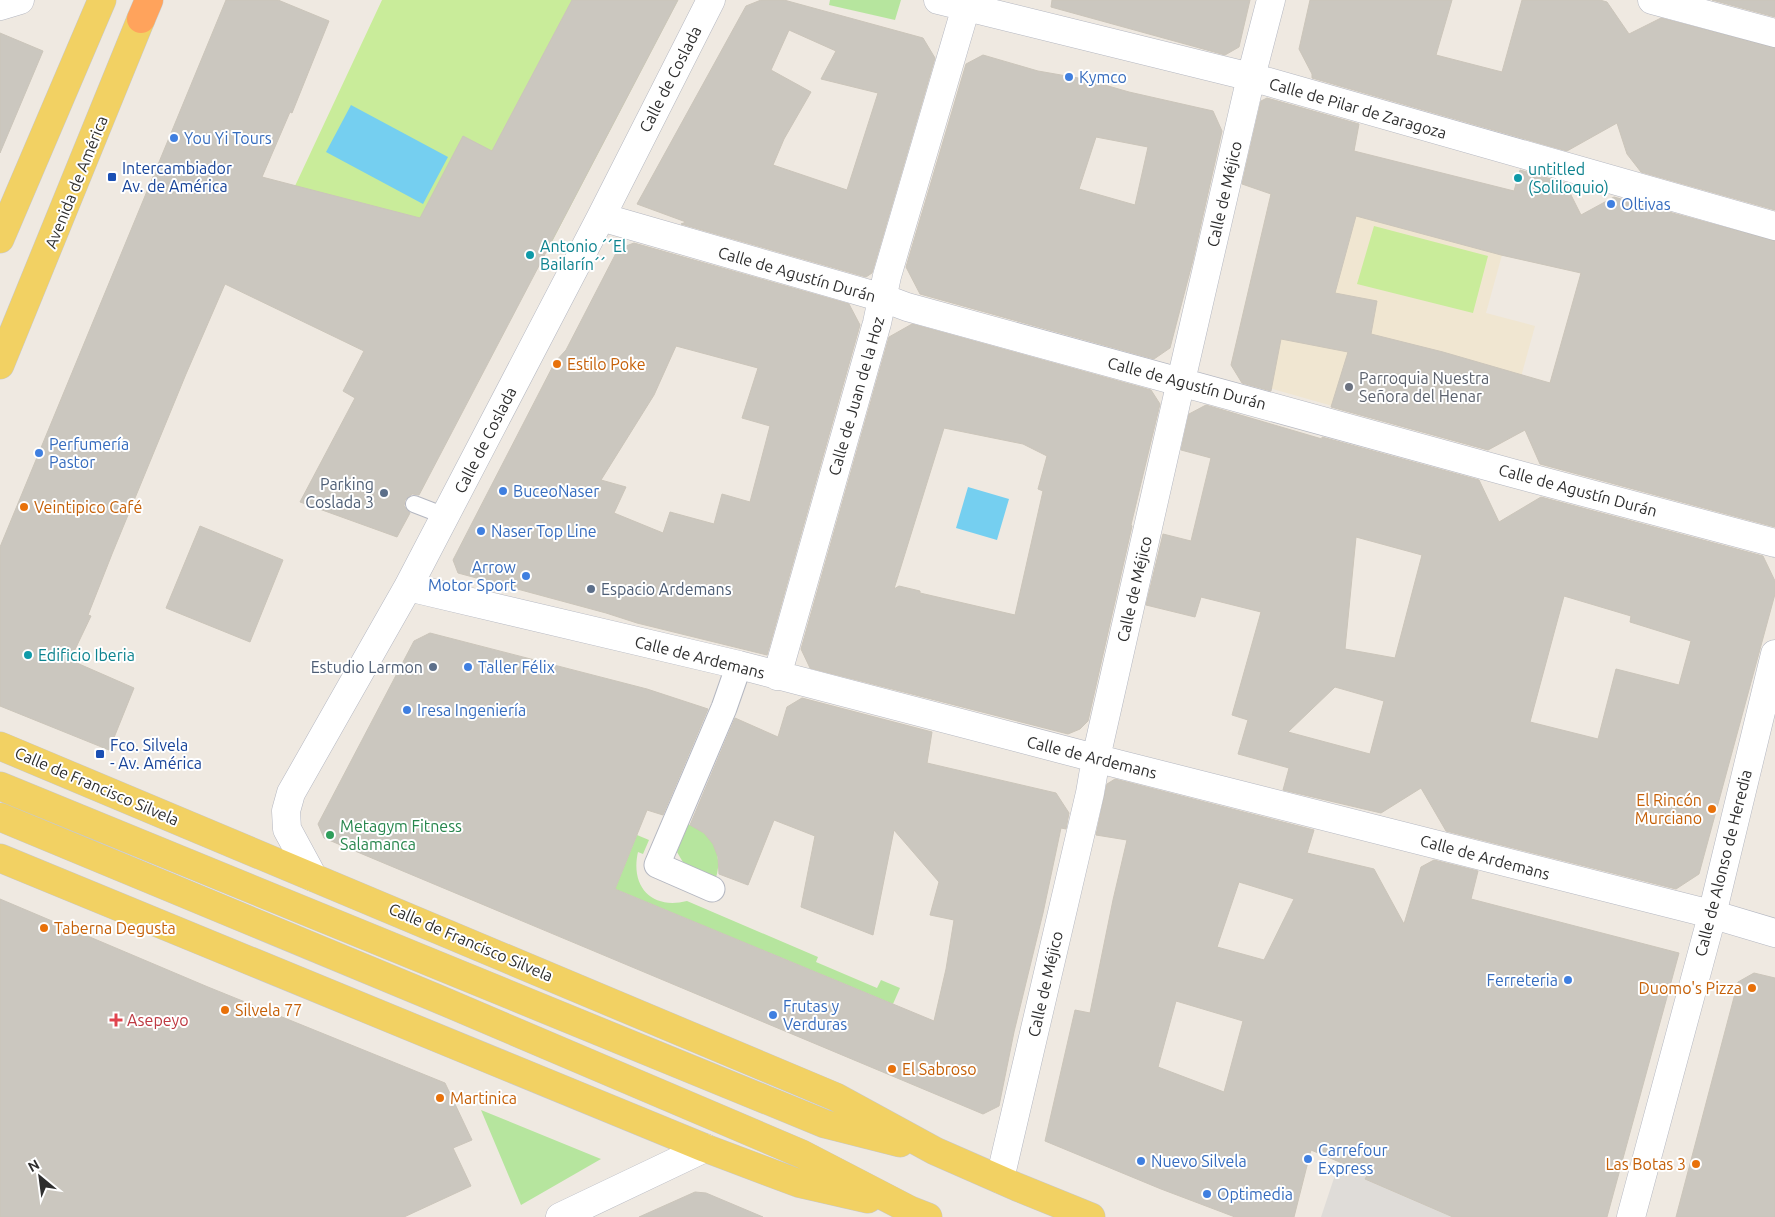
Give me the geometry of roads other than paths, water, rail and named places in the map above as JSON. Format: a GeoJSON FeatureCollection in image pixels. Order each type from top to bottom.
{"type":"FeatureCollection","features":[{"type":"Feature","properties":{"kind":"main road"},"geometry":{"type":"LineString","coordinates":[[0,239],[102,0]]}},
{"type":"Feature","properties":{"kind":"main road","name":"Avenida de América"},"geometry":{"type":"LineString","coordinates":[[0,365],[148,6]]}},
{"type":"Feature","properties":{"kind":"main road","name":"Calle de Francisco Silvela"},"geometry":{"type":"LineString","coordinates":[[0,746],[836,1097],[935,1152],[1091,1217]]}},
{"type":"Feature","properties":{"kind":"main road","name":"Calle de Francisco Silvela"},"geometry":{"type":"LineString","coordinates":[[0,786],[825,1124],[935,1152]]}},
{"type":"Feature","properties":{"kind":"main road"},"geometry":{"type":"LineString","coordinates":[[0,817],[427,994],[802,1154],[919,1213]]}},
{"type":"Feature","properties":{"kind":"main road"},"geometry":{"type":"LineString","coordinates":[[0,858],[705,1148],[798,1183],[919,1213]]}},
{"type":"Feature","properties":{"kind":"street"},"geometry":{"type":"LineString","coordinates":[[0,6],[20,0]]}},
{"type":"Feature","properties":{"kind":"street","name":"Calle de Coslada"},"geometry":{"type":"LineString","coordinates":[[313,877],[287,829],[286,811],[291,793],[408,587],[446,516],[711,0]]}},
{"type":"Feature","properties":{"kind":"street","name":"Calle de Pilar de Zaragoza"},"geometry":{"type":"LineString","coordinates":[[938,0],[967,3],[1251,77],[1775,226]]}},
{"type":"Feature","properties":{"kind":"street","name":"Calle de Méjico"},"geometry":{"type":"LineString","coordinates":[[1000,1179],[1090,793],[1096,758],[1251,77],[1271,0]]}},
{"type":"Feature","properties":{"kind":"street"},"geometry":{"type":"LineString","coordinates":[[1652,0],[1775,33]]}},
{"type":"Feature","properties":{"kind":"street","name":"Calle de Juan de la Hoz"},"geometry":{"type":"LineString","coordinates":[[777,676],[888,276],[967,3]]}},
{"type":"Feature","properties":{"kind":"street","name":"Calle de Agustín Durán"},"geometry":{"type":"LineString","coordinates":[[601,217],[883,298],[907,307],[1775,543]]}},
{"type":"Feature","properties":{"kind":"street","name":"Calle de Ardemans"},"geometry":{"type":"LineString","coordinates":[[408,587],[740,665],[1096,758],[1711,914],[1775,933]]}},
{"type":"Feature","properties":{"kind":"street","name":"Calle de Alonso de Heredia"},"geometry":{"type":"LineString","coordinates":[[1631,1217],[1711,914],[1775,654]]}},
{"type":"Feature","properties":{"kind":"street"},"geometry":{"type":"LineString","coordinates":[[712,889],[657,865],[724,708],[740,665]]}},
{"type":"Feature","properties":{"kind":"street"},"geometry":{"type":"LineString","coordinates":[[560,1217],[705,1148]]}},
{"type":"Feature","properties":{"kind":"lane"},"geometry":{"type":"LineString","coordinates":[[414,504],[446,516]]}},
{"type":"Feature","properties":{"kind":"water"},"geometry":{"type":"Polygon","coordinates":[[[351,105],[448,157],[423,204],[326,152],[351,105]]]}},
{"type":"Feature","properties":{"kind":"water"},"geometry":{"type":"Polygon","coordinates":[[[968,487],[1009,499],[997,540],[956,528],[968,487]]]}},
{"type":"Feature","properties":{"kind":"place","name":"Kymco"},"geometry":{"type":"Point","coordinates":[1069,77]}},
{"type":"Feature","properties":{"kind":"place","name":"You Yi Tours"},"geometry":{"type":"Point","coordinates":[174,138]}},
{"type":"Feature","properties":{"kind":"place","name":"Intercambiador Av. de América"},"geometry":{"type":"Point","coordinates":[112,177]}},
{"type":"Feature","properties":{"kind":"place","name":"untitled (Soliloquio)"},"geometry":{"type":"Point","coordinates":[1518,178]}},
{"type":"Feature","properties":{"kind":"place","name":"Oltivas"},"geometry":{"type":"Point","coordinates":[1611,204]}},
{"type":"Feature","properties":{"kind":"place","name":"Antonio ´´El Bailarín´´"},"geometry":{"type":"Point","coordinates":[530,255]}},
{"type":"Feature","properties":{"kind":"place","name":"Estilo Poke"},"geometry":{"type":"Point","coordinates":[557,364]}},
{"type":"Feature","properties":{"kind":"place","name":"Parroquia Nuestra Señora del Henar"},"geometry":{"type":"Point","coordinates":[1349,387]}},
{"type":"Feature","properties":{"kind":"place","name":"Perfumería Pastor"},"geometry":{"type":"Point","coordinates":[39,453]}},
{"type":"Feature","properties":{"kind":"place","name":"BuceoNaser"},"geometry":{"type":"Point","coordinates":[503,491]}},
{"type":"Feature","properties":{"kind":"place","name":"Parking Coslada 3"},"geometry":{"type":"Point","coordinates":[384,493]}},
{"type":"Feature","properties":{"kind":"place","name":"Veintipico Café"},"geometry":{"type":"Point","coordinates":[24,507]}},
{"type":"Feature","properties":{"kind":"place","name":"Naser Top Line"},"geometry":{"type":"Point","coordinates":[481,531]}},
{"type":"Feature","properties":{"kind":"place","name":"Arrow Motor Sport"},"geometry":{"type":"Point","coordinates":[526,576]}},
{"type":"Feature","properties":{"kind":"place","name":"Espacio Ardemans"},"geometry":{"type":"Point","coordinates":[591,589]}},
{"type":"Feature","properties":{"kind":"place","name":"Edificio Iberia"},"geometry":{"type":"Point","coordinates":[28,655]}},
{"type":"Feature","properties":{"kind":"place","name":"Estudio Larmon"},"geometry":{"type":"Point","coordinates":[433,667]}},
{"type":"Feature","properties":{"kind":"place","name":"Taller Félix"},"geometry":{"type":"Point","coordinates":[468,667]}},
{"type":"Feature","properties":{"kind":"place","name":"Iresa Ingeniería"},"geometry":{"type":"Point","coordinates":[407,710]}},
{"type":"Feature","properties":{"kind":"place","name":"Fco. Silvela - Av. América"},"geometry":{"type":"Point","coordinates":[100,754]}},
{"type":"Feature","properties":{"kind":"place","name":"El Rincón Murciano"},"geometry":{"type":"Point","coordinates":[1712,809]}},
{"type":"Feature","properties":{"kind":"place","name":"Metagym Fitness Salamanca"},"geometry":{"type":"Point","coordinates":[330,835]}},
{"type":"Feature","properties":{"kind":"place","name":"Taberna Degusta"},"geometry":{"type":"Point","coordinates":[44,928]}},
{"type":"Feature","properties":{"kind":"place","name":"Ferreteria"},"geometry":{"type":"Point","coordinates":[1568,980]}},
{"type":"Feature","properties":{"kind":"place","name":"Duomo's Pizza"},"geometry":{"type":"Point","coordinates":[1752,988]}},
{"type":"Feature","properties":{"kind":"place","name":"Silvela 77"},"geometry":{"type":"Point","coordinates":[225,1010]}},
{"type":"Feature","properties":{"kind":"place","name":"Frutas y Verduras"},"geometry":{"type":"Point","coordinates":[773,1015]}},
{"type":"Feature","properties":{"kind":"place","name":"Asepeyo"},"geometry":{"type":"Point","coordinates":[116,1020]}},
{"type":"Feature","properties":{"kind":"place","name":"El Sabroso"},"geometry":{"type":"Point","coordinates":[892,1069]}},
{"type":"Feature","properties":{"kind":"place","name":"Martinica"},"geometry":{"type":"Point","coordinates":[440,1098]}},
{"type":"Feature","properties":{"kind":"place","name":"Carrefour Express"},"geometry":{"type":"Point","coordinates":[1308,1159]}},
{"type":"Feature","properties":{"kind":"place","name":"Nuevo Silvela"},"geometry":{"type":"Point","coordinates":[1141,1161]}},
{"type":"Feature","properties":{"kind":"place","name":"Las Botas 3"},"geometry":{"type":"Point","coordinates":[1696,1164]}},
{"type":"Feature","properties":{"kind":"place","name":"Optimedia"},"geometry":{"type":"Point","coordinates":[1207,1194]}}]}
